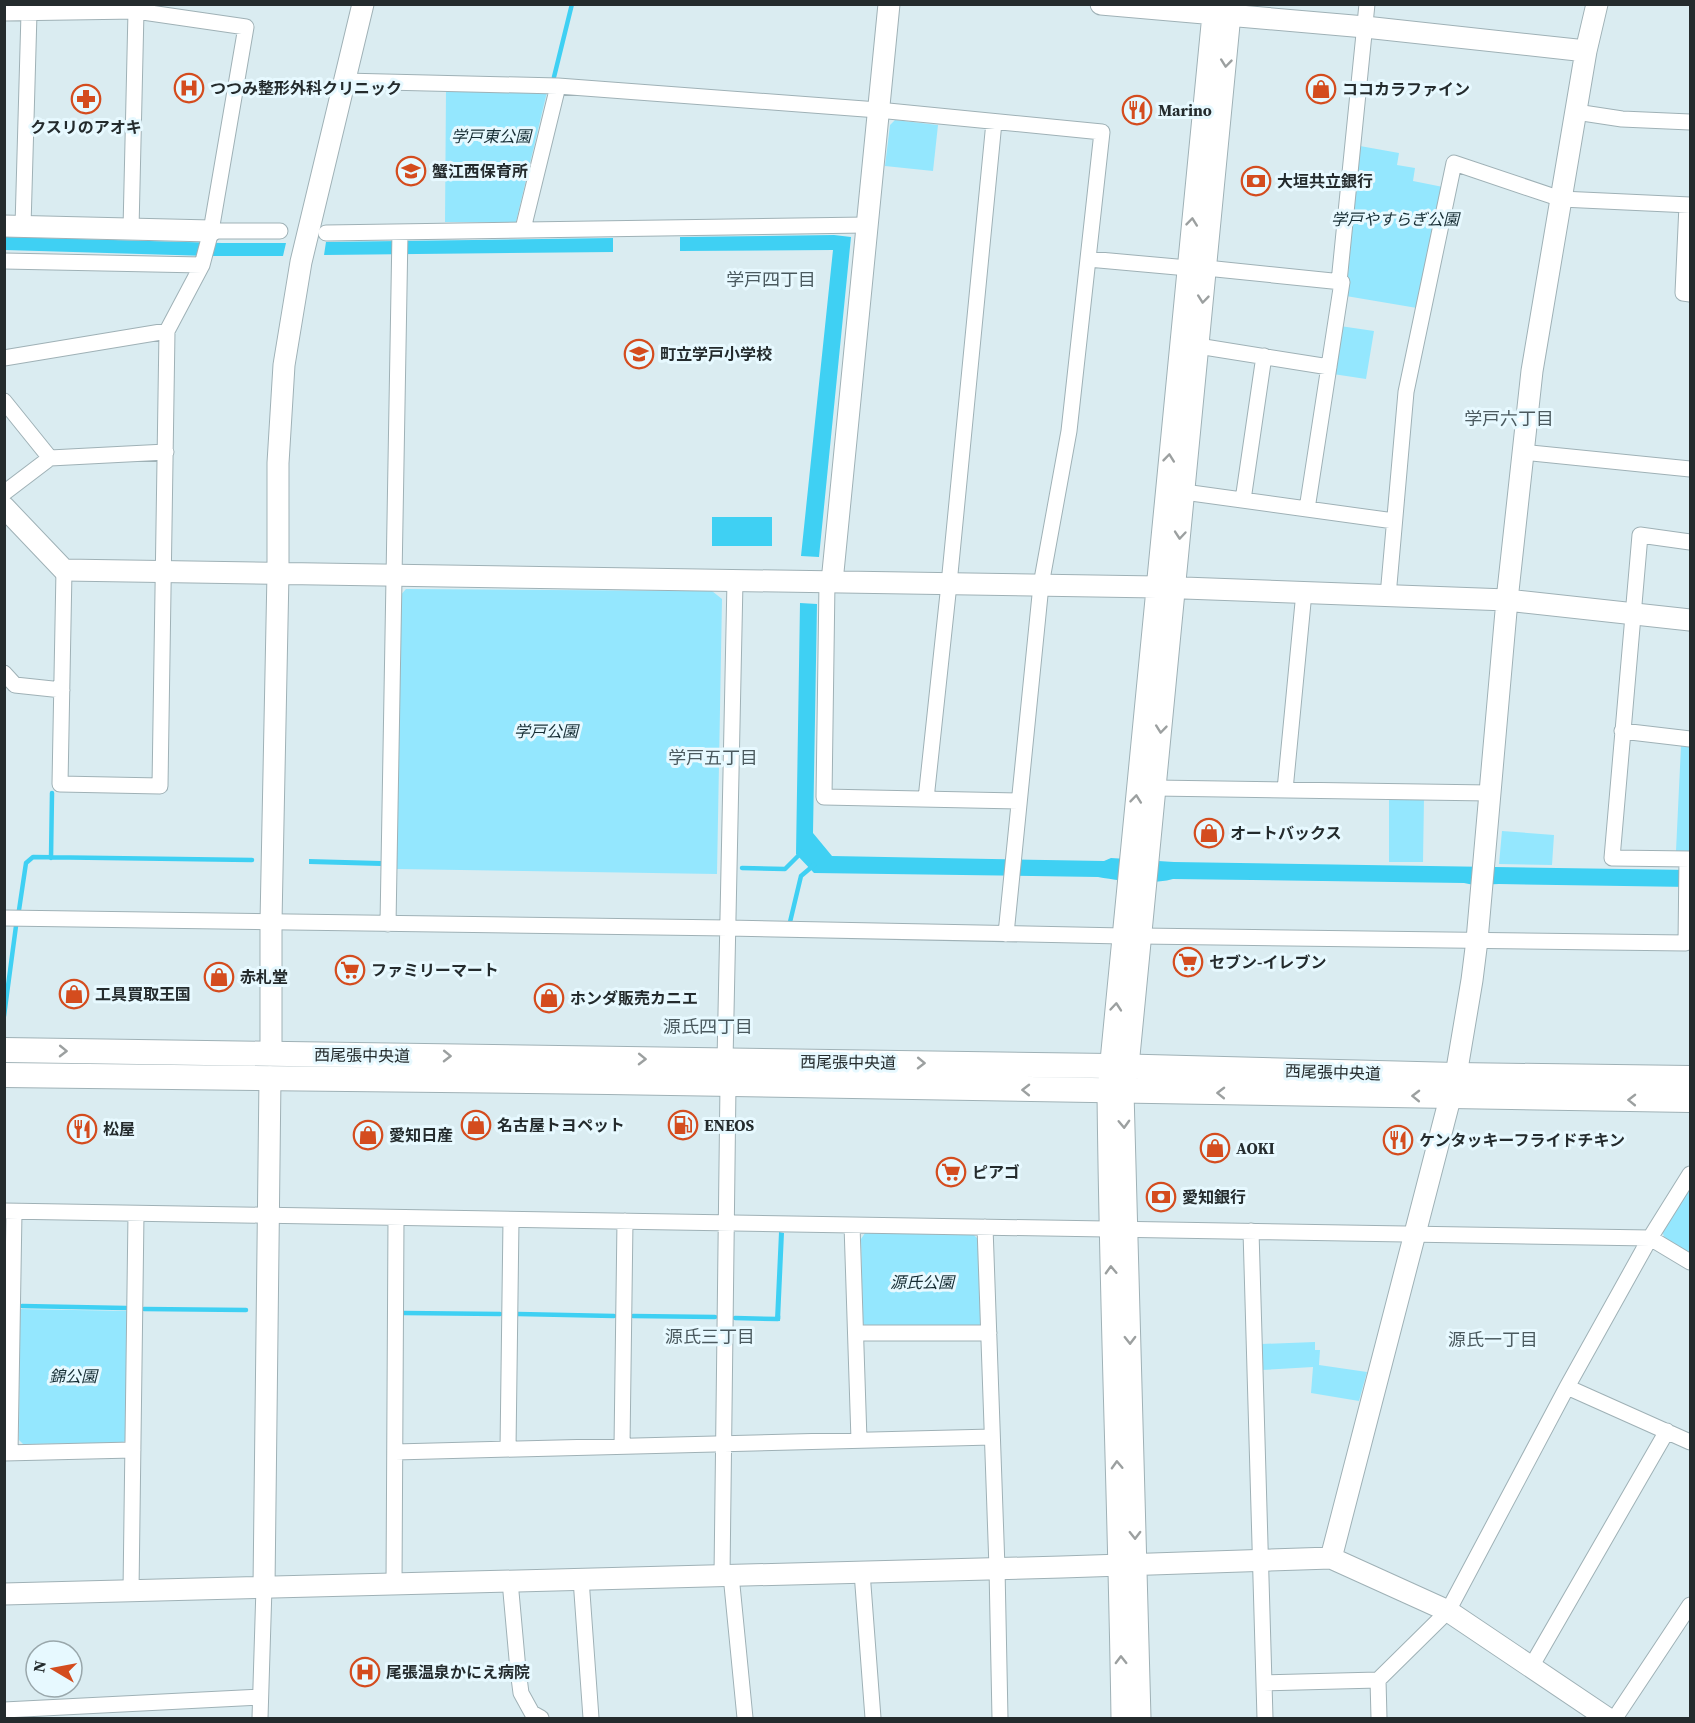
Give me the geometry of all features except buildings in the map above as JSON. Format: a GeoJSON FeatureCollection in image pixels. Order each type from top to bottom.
{"type":"FeatureCollection","features":[{"type":"Feature","properties":{"kind":"main road","name":"西尾張中央道"},"geometry":{"type":"LineString","coordinates":[[4,1050],[271,1065],[726,1072],[1119,1066],[1690,1101]]}},
{"type":"Feature","properties":{"kind":"main road","name":"西尾張中央道"},"geometry":{"type":"LineString","coordinates":[[4,1075],[271,1065]]}},
{"type":"Feature","properties":{"kind":"main road","name":"西尾張中央道"},"geometry":{"type":"LineString","coordinates":[[726,1072],[1115,1092],[1453,1086],[1690,1078]]}},
{"type":"Feature","properties":{"kind":"street"},"geometry":{"type":"LineString","coordinates":[[4,1710],[260,1706],[264,1587],[278,463],[284,365],[301,262],[363,4]]}},
{"type":"Feature","properties":{"kind":"street"},"geometry":{"type":"LineString","coordinates":[[889,4],[829,582],[824,797],[1019,801]]}},
{"type":"Feature","properties":{"kind":"street"},"geometry":{"type":"LineString","coordinates":[[1101,4],[1222,9],[1586,51]]}},
{"type":"Feature","properties":{"kind":"street"},"geometry":{"type":"LineString","coordinates":[[1339,282],[1367,4]]}},
{"type":"Feature","properties":{"kind":"street"},"geometry":{"type":"LineString","coordinates":[[1331,1558],[1453,1086],[1472,980],[1507,600],[1533,365],[1586,51],[1597,4]]}},
{"type":"Feature","properties":{"kind":"street"},"geometry":{"type":"LineString","coordinates":[[1140,1719],[1128,1565],[1115,1092],[1222,9]]}},
{"type":"Feature","properties":{"kind":"street"},"geometry":{"type":"LineString","coordinates":[[131,229],[136,10]]}},
{"type":"Feature","properties":{"kind":"street"},"geometry":{"type":"LineString","coordinates":[[4,13],[136,10],[246,27],[210,235],[203,261],[168,331],[160,786],[60,784],[63,570],[4,507]]}},
{"type":"Feature","properties":{"kind":"street"},"geometry":{"type":"LineString","coordinates":[[29,13],[14,226],[131,229],[210,235],[280,231]]}},
{"type":"Feature","properties":{"kind":"street"},"geometry":{"type":"LineString","coordinates":[[344,81],[558,86],[878,110],[1102,132],[1069,431],[1041,585],[1006,934]]}},
{"type":"Feature","properties":{"kind":"street"},"geometry":{"type":"LineString","coordinates":[[524,229],[558,86]]}},
{"type":"Feature","properties":{"kind":"street"},"geometry":{"type":"LineString","coordinates":[[1576,112],[1622,119],[1690,122]]}},
{"type":"Feature","properties":{"kind":"street"},"geometry":{"type":"LineString","coordinates":[[926,799],[994,122]]}},
{"type":"Feature","properties":{"kind":"street"},"geometry":{"type":"LineString","coordinates":[[1388,596],[1406,392],[1454,163],[1561,199],[1689,205],[1683,293],[1690,294]]}},
{"type":"Feature","properties":{"kind":"street"},"geometry":{"type":"LineString","coordinates":[[326,233],[400,236],[524,229],[866,225]]}},
{"type":"Feature","properties":{"kind":"street"},"geometry":{"type":"LineString","coordinates":[[388,924],[400,236]]}},
{"type":"Feature","properties":{"kind":"street"},"geometry":{"type":"LineString","coordinates":[[1088,259],[1342,282],[1307,509]]}},
{"type":"Feature","properties":{"kind":"street"},"geometry":{"type":"LineString","coordinates":[[4,261],[203,261]]}},
{"type":"Feature","properties":{"kind":"street"},"geometry":{"type":"LineString","coordinates":[[1140,857],[1155,788],[1166,587],[1184,492],[1198,346],[1197,268]]}},
{"type":"Feature","properties":{"kind":"street"},"geometry":{"type":"LineString","coordinates":[[4,358],[168,331]]}},
{"type":"Feature","properties":{"kind":"street"},"geometry":{"type":"LineString","coordinates":[[1198,346],[1329,367]]}},
{"type":"Feature","properties":{"kind":"street"},"geometry":{"type":"LineString","coordinates":[[1243,500],[1264,356]]}},
{"type":"Feature","properties":{"kind":"street"},"geometry":{"type":"LineString","coordinates":[[4,401],[50,458]]}},
{"type":"Feature","properties":{"kind":"street"},"geometry":{"type":"LineString","coordinates":[[4,493],[50,458],[166,452]]}},
{"type":"Feature","properties":{"kind":"street"},"geometry":{"type":"LineString","coordinates":[[1522,452],[1690,469]]}},
{"type":"Feature","properties":{"kind":"street"},"geometry":{"type":"LineString","coordinates":[[1184,492],[1394,520]]}},
{"type":"Feature","properties":{"kind":"street"},"geometry":{"type":"LineString","coordinates":[[4,918],[1686,943],[1688,862],[1612,858],[1640,536],[1690,542]]}},
{"type":"Feature","properties":{"kind":"street"},"geometry":{"type":"LineString","coordinates":[[63,570],[1166,587],[1507,600],[1690,620]]}},
{"type":"Feature","properties":{"kind":"street"},"geometry":{"type":"LineString","coordinates":[[735,581],[728,928],[723,1444],[726,1575],[745,1719]]}},
{"type":"Feature","properties":{"kind":"street"},"geometry":{"type":"LineString","coordinates":[[1285,790],[1304,592]]}},
{"type":"Feature","properties":{"kind":"street"},"geometry":{"type":"LineString","coordinates":[[4,673],[15,685],[62,690]]}},
{"type":"Feature","properties":{"kind":"street"},"geometry":{"type":"LineString","coordinates":[[1622,731],[1690,739]]}},
{"type":"Feature","properties":{"kind":"street"},"geometry":{"type":"LineString","coordinates":[[1155,788],[1489,793]]}},
{"type":"Feature","properties":{"kind":"street"},"geometry":{"type":"LineString","coordinates":[[1263,1683],[1378,1680],[1448,1611],[1567,1386],[1650,1238],[1690,1174]]}},
{"type":"Feature","properties":{"kind":"street"},"geometry":{"type":"LineString","coordinates":[[133,1450],[7,1453],[9,1211],[1650,1238],[1690,1262]]}},
{"type":"Feature","properties":{"kind":"street"},"geometry":{"type":"LineString","coordinates":[[131,1591],[136,1214]]}},
{"type":"Feature","properties":{"kind":"street"},"geometry":{"type":"LineString","coordinates":[[394,1584],[396,1218]]}},
{"type":"Feature","properties":{"kind":"street"},"geometry":{"type":"LineString","coordinates":[[508,1449],[511,1220]]}},
{"type":"Feature","properties":{"kind":"street"},"geometry":{"type":"LineString","coordinates":[[622,1446],[625,1221]]}},
{"type":"Feature","properties":{"kind":"street"},"geometry":{"type":"LineString","coordinates":[[852,1225],[859,1440]]}},
{"type":"Feature","properties":{"kind":"street"},"geometry":{"type":"LineString","coordinates":[[985,1227],[1000,1719]]}},
{"type":"Feature","properties":{"kind":"street"},"geometry":{"type":"LineString","coordinates":[[1251,1231],[1264,1719]]}},
{"type":"Feature","properties":{"kind":"street"},"geometry":{"type":"LineString","coordinates":[[856,1333],[989,1333]]}},
{"type":"Feature","properties":{"kind":"street"},"geometry":{"type":"LineString","coordinates":[[1567,1386],[1690,1442]]}},
{"type":"Feature","properties":{"kind":"street"},"geometry":{"type":"LineString","coordinates":[[1531,1667],[1667,1431]]}},
{"type":"Feature","properties":{"kind":"street"},"geometry":{"type":"LineString","coordinates":[[394,1452],[992,1437]]}},
{"type":"Feature","properties":{"kind":"street"},"geometry":{"type":"LineString","coordinates":[[4,1594],[1331,1558],[1448,1611],[1607,1719]]}},
{"type":"Feature","properties":{"kind":"street"},"geometry":{"type":"LineString","coordinates":[[1122,1719],[1128,1565]]}},
{"type":"Feature","properties":{"kind":"street"},"geometry":{"type":"LineString","coordinates":[[862,1572],[873,1719]]}},
{"type":"Feature","properties":{"kind":"street"},"geometry":{"type":"LineString","coordinates":[[581,1579],[591,1719]]}},
{"type":"Feature","properties":{"kind":"street"},"geometry":{"type":"LineString","coordinates":[[510,1581],[521,1693],[532,1713],[541,1719]]}},
{"type":"Feature","properties":{"kind":"street"},"geometry":{"type":"LineString","coordinates":[[1615,1719],[1690,1605]]}},
{"type":"Feature","properties":{"kind":"street"},"geometry":{"type":"LineString","coordinates":[[1378,1680],[1379,1719]]}},
{"type":"Feature","properties":{"kind":"green space","name":"学戸東公園"},"geometry":{"type":"Polygon","coordinates":[[[446,89],[547,92],[516,222],[445,222],[446,89]]]}},
{"type":"Feature","properties":{"kind":"green space"},"geometry":{"type":"Polygon","coordinates":[[[895,120],[938,125],[933,171],[885,166],[890,125],[895,120]]]}},
{"type":"Feature","properties":{"kind":"green space","name":"学戸やすらぎ公園"},"geometry":{"type":"Polygon","coordinates":[[[1360,146],[1399,153],[1397,165],[1415,168],[1413,181],[1443,187],[1417,308],[1346,296],[1360,146]]]}},
{"type":"Feature","properties":{"kind":"green space"},"geometry":{"type":"Polygon","coordinates":[[[1340,326],[1374,331],[1366,379],[1333,374],[1340,326]]]}},
{"type":"Feature","properties":{"kind":"green space","name":"学戸公園"},"geometry":{"type":"Polygon","coordinates":[[[406,589],[712,591],[722,599],[717,874],[395,869],[399,597],[406,589]]]}},
{"type":"Feature","properties":{"kind":"green space"},"geometry":{"type":"Polygon","coordinates":[[[1681,746],[1690,747],[1690,852],[1676,851],[1681,746]]]}},
{"type":"Feature","properties":{"kind":"green space"},"geometry":{"type":"Polygon","coordinates":[[[1389,798],[1424,798],[1423,862],[1389,862],[1389,798]]]}},
{"type":"Feature","properties":{"kind":"green space"},"geometry":{"type":"Polygon","coordinates":[[[1502,831],[1554,835],[1552,865],[1499,864],[1502,831]]]}},
{"type":"Feature","properties":{"kind":"green space"},"geometry":{"type":"Polygon","coordinates":[[[1690,1187],[1690,1253],[1665,1239],[1662,1231],[1690,1187]]]}},
{"type":"Feature","properties":{"kind":"green space","name":"源氏公園"},"geometry":{"type":"Polygon","coordinates":[[[865,1233],[974,1235],[980,1241],[983,1324],[978,1330],[867,1328],[863,1323],[861,1239],[865,1233]]]}},
{"type":"Feature","properties":{"kind":"green space","name":"錦公園"},"geometry":{"type":"Polygon","coordinates":[[[20,1309],[127,1311],[126,1440],[122,1443],[23,1444],[19,1440],[20,1309]]]}},
{"type":"Feature","properties":{"kind":"green space"},"geometry":{"type":"Polygon","coordinates":[[[1315,1342],[1315,1350],[1320,1350],[1319,1365],[1367,1372],[1359,1401],[1311,1393],[1313,1367],[1262,1370],[1262,1344],[1315,1342]]]}},
{"type":"Feature","properties":{"kind":"shaded area"},"geometry":{"type":"Polygon","coordinates":[[[834,235],[851,237],[819,557],[801,556],[833,250],[680,251],[680,237],[834,235]]]}},
{"type":"Feature","properties":{"kind":"shaded area"},"geometry":{"type":"Polygon","coordinates":[[[5,237],[286,243],[283,256],[209,256],[5,250],[5,237]]]}},
{"type":"Feature","properties":{"kind":"shaded area"},"geometry":{"type":"Polygon","coordinates":[[[613,238],[613,252],[324,255],[326,242],[613,238]]]}},
{"type":"Feature","properties":{"kind":"shaded area"},"geometry":{"type":"Polygon","coordinates":[[[712,517],[772,517],[772,546],[712,546],[712,517]]]}},
{"type":"Feature","properties":{"kind":"shaded area"},"geometry":{"type":"Polygon","coordinates":[[[800,603],[817,604],[813,833],[832,856],[1104,861],[1111,858],[1174,862],[1690,870],[1690,887],[1173,879],[1146,882],[1098,877],[814,873],[796,854],[800,603]]]}},
{"type":"Feature","properties":{"kind":"shaded area"},"geometry":{"type":"Polygon","coordinates":[[[309,859],[381,861],[381,866],[309,864],[309,859]]]}},
{"type":"Feature","properties":{"kind":"shaded area"},"geometry":{"type":"Polygon","coordinates":[[[779,1232],[784,1233],[780,1321],[775,1321],[775,1319],[779,1232]]]}},
{"type":"Feature","properties":{"kind":"waterway"},"geometry":{"type":"LineString","coordinates":[[554,77],[572,4]]}},
{"type":"Feature","properties":{"kind":"waterway"},"geometry":{"type":"LineString","coordinates":[[51,858],[52,793]]}},
{"type":"Feature","properties":{"kind":"waterway"},"geometry":{"type":"LineString","coordinates":[[742,868],[785,869],[802,852]]}},
{"type":"Feature","properties":{"kind":"waterway"},"geometry":{"type":"LineString","coordinates":[[19,910],[26,863],[33,857],[252,860]]}},
{"type":"Feature","properties":{"kind":"waterway"},"geometry":{"type":"LineString","coordinates":[[790,922],[801,876],[814,865]]}},
{"type":"Feature","properties":{"kind":"waterway"},"geometry":{"type":"LineString","coordinates":[[4,1016],[16,926]]}},
{"type":"Feature","properties":{"kind":"waterway"},"geometry":{"type":"LineString","coordinates":[[22,1306],[126,1308]]}},
{"type":"Feature","properties":{"kind":"waterway"},"geometry":{"type":"LineString","coordinates":[[144,1309],[246,1310]]}},
{"type":"Feature","properties":{"kind":"waterway"},"geometry":{"type":"LineString","coordinates":[[404,1313],[500,1314]]}},
{"type":"Feature","properties":{"kind":"waterway"},"geometry":{"type":"LineString","coordinates":[[518,1314],[614,1316]]}},
{"type":"Feature","properties":{"kind":"waterway"},"geometry":{"type":"LineString","coordinates":[[633,1316],[715,1317]]}},
{"type":"Feature","properties":{"kind":"waterway"},"geometry":{"type":"LineString","coordinates":[[735,1318],[778,1319],[778,1316]]}},
{"type":"Feature","properties":{"kind":"place","name":"つつみ整形外科クリニック"},"geometry":{"type":"Point","coordinates":[189,88]}},
{"type":"Feature","properties":{"kind":"place","name":"ココカラファイン"},"geometry":{"type":"Point","coordinates":[1321,89]}},
{"type":"Feature","properties":{"kind":"place","name":"クスリのアオキ"},"geometry":{"type":"Point","coordinates":[86,99]}},
{"type":"Feature","properties":{"kind":"place","name":"Marino"},"geometry":{"type":"Point","coordinates":[1137,110]}},
{"type":"Feature","properties":{"kind":"place","name":"蟹江西保育所"},"geometry":{"type":"Point","coordinates":[411,171]}},
{"type":"Feature","properties":{"kind":"place","name":"大垣共立銀行"},"geometry":{"type":"Point","coordinates":[1256,181]}},
{"type":"Feature","properties":{"kind":"place","name":"町立学戸小学校"},"geometry":{"type":"Point","coordinates":[639,354]}},
{"type":"Feature","properties":{"kind":"place","name":"オートバックス"},"geometry":{"type":"Point","coordinates":[1209,833]}},
{"type":"Feature","properties":{"kind":"place","name":"セブン-イレブン"},"geometry":{"type":"Point","coordinates":[1188,962]}},
{"type":"Feature","properties":{"kind":"place","name":"ファミリーマート"},"geometry":{"type":"Point","coordinates":[350,970]}},
{"type":"Feature","properties":{"kind":"place","name":"赤札堂"},"geometry":{"type":"Point","coordinates":[219,977]}},
{"type":"Feature","properties":{"kind":"place","name":"工具買取王国"},"geometry":{"type":"Point","coordinates":[74,994]}},
{"type":"Feature","properties":{"kind":"place","name":"ホンダ販売カニエ"},"geometry":{"type":"Point","coordinates":[549,998]}},
{"type":"Feature","properties":{"kind":"place","name":"名古屋トヨペット"},"geometry":{"type":"Point","coordinates":[476,1125]}},
{"type":"Feature","properties":{"kind":"place","name":"ENEOS"},"geometry":{"type":"Point","coordinates":[683,1125]}},
{"type":"Feature","properties":{"kind":"place","name":"松屋"},"geometry":{"type":"Point","coordinates":[82,1129]}},
{"type":"Feature","properties":{"kind":"place","name":"愛知日産"},"geometry":{"type":"Point","coordinates":[368,1135]}},
{"type":"Feature","properties":{"kind":"place","name":"ケンタッキーフライドチキン"},"geometry":{"type":"Point","coordinates":[1398,1140]}},
{"type":"Feature","properties":{"kind":"place","name":"AOKI"},"geometry":{"type":"Point","coordinates":[1215,1148]}},
{"type":"Feature","properties":{"kind":"place","name":"ピアゴ"},"geometry":{"type":"Point","coordinates":[951,1172]}},
{"type":"Feature","properties":{"kind":"place","name":"愛知銀行"},"geometry":{"type":"Point","coordinates":[1161,1197]}},
{"type":"Feature","properties":{"kind":"place","name":"尾張温泉かにえ病院"},"geometry":{"type":"Point","coordinates":[365,1672]}},
{"type":"Feature","properties":{"kind":"district","name":"学戸四丁目"},"geometry":{"type":"Point","coordinates":[771,279]}},
{"type":"Feature","properties":{"kind":"district","name":"学戸六丁目"},"geometry":{"type":"Point","coordinates":[1509,418]}},
{"type":"Feature","properties":{"kind":"district","name":"学戸五丁目"},"geometry":{"type":"Point","coordinates":[713,757]}},
{"type":"Feature","properties":{"kind":"district","name":"源氏四丁目"},"geometry":{"type":"Point","coordinates":[708,1026]}},
{"type":"Feature","properties":{"kind":"district","name":"源氏三丁目"},"geometry":{"type":"Point","coordinates":[710,1336]}},
{"type":"Feature","properties":{"kind":"district","name":"源氏一丁目"},"geometry":{"type":"Point","coordinates":[1493,1339]}}]}
